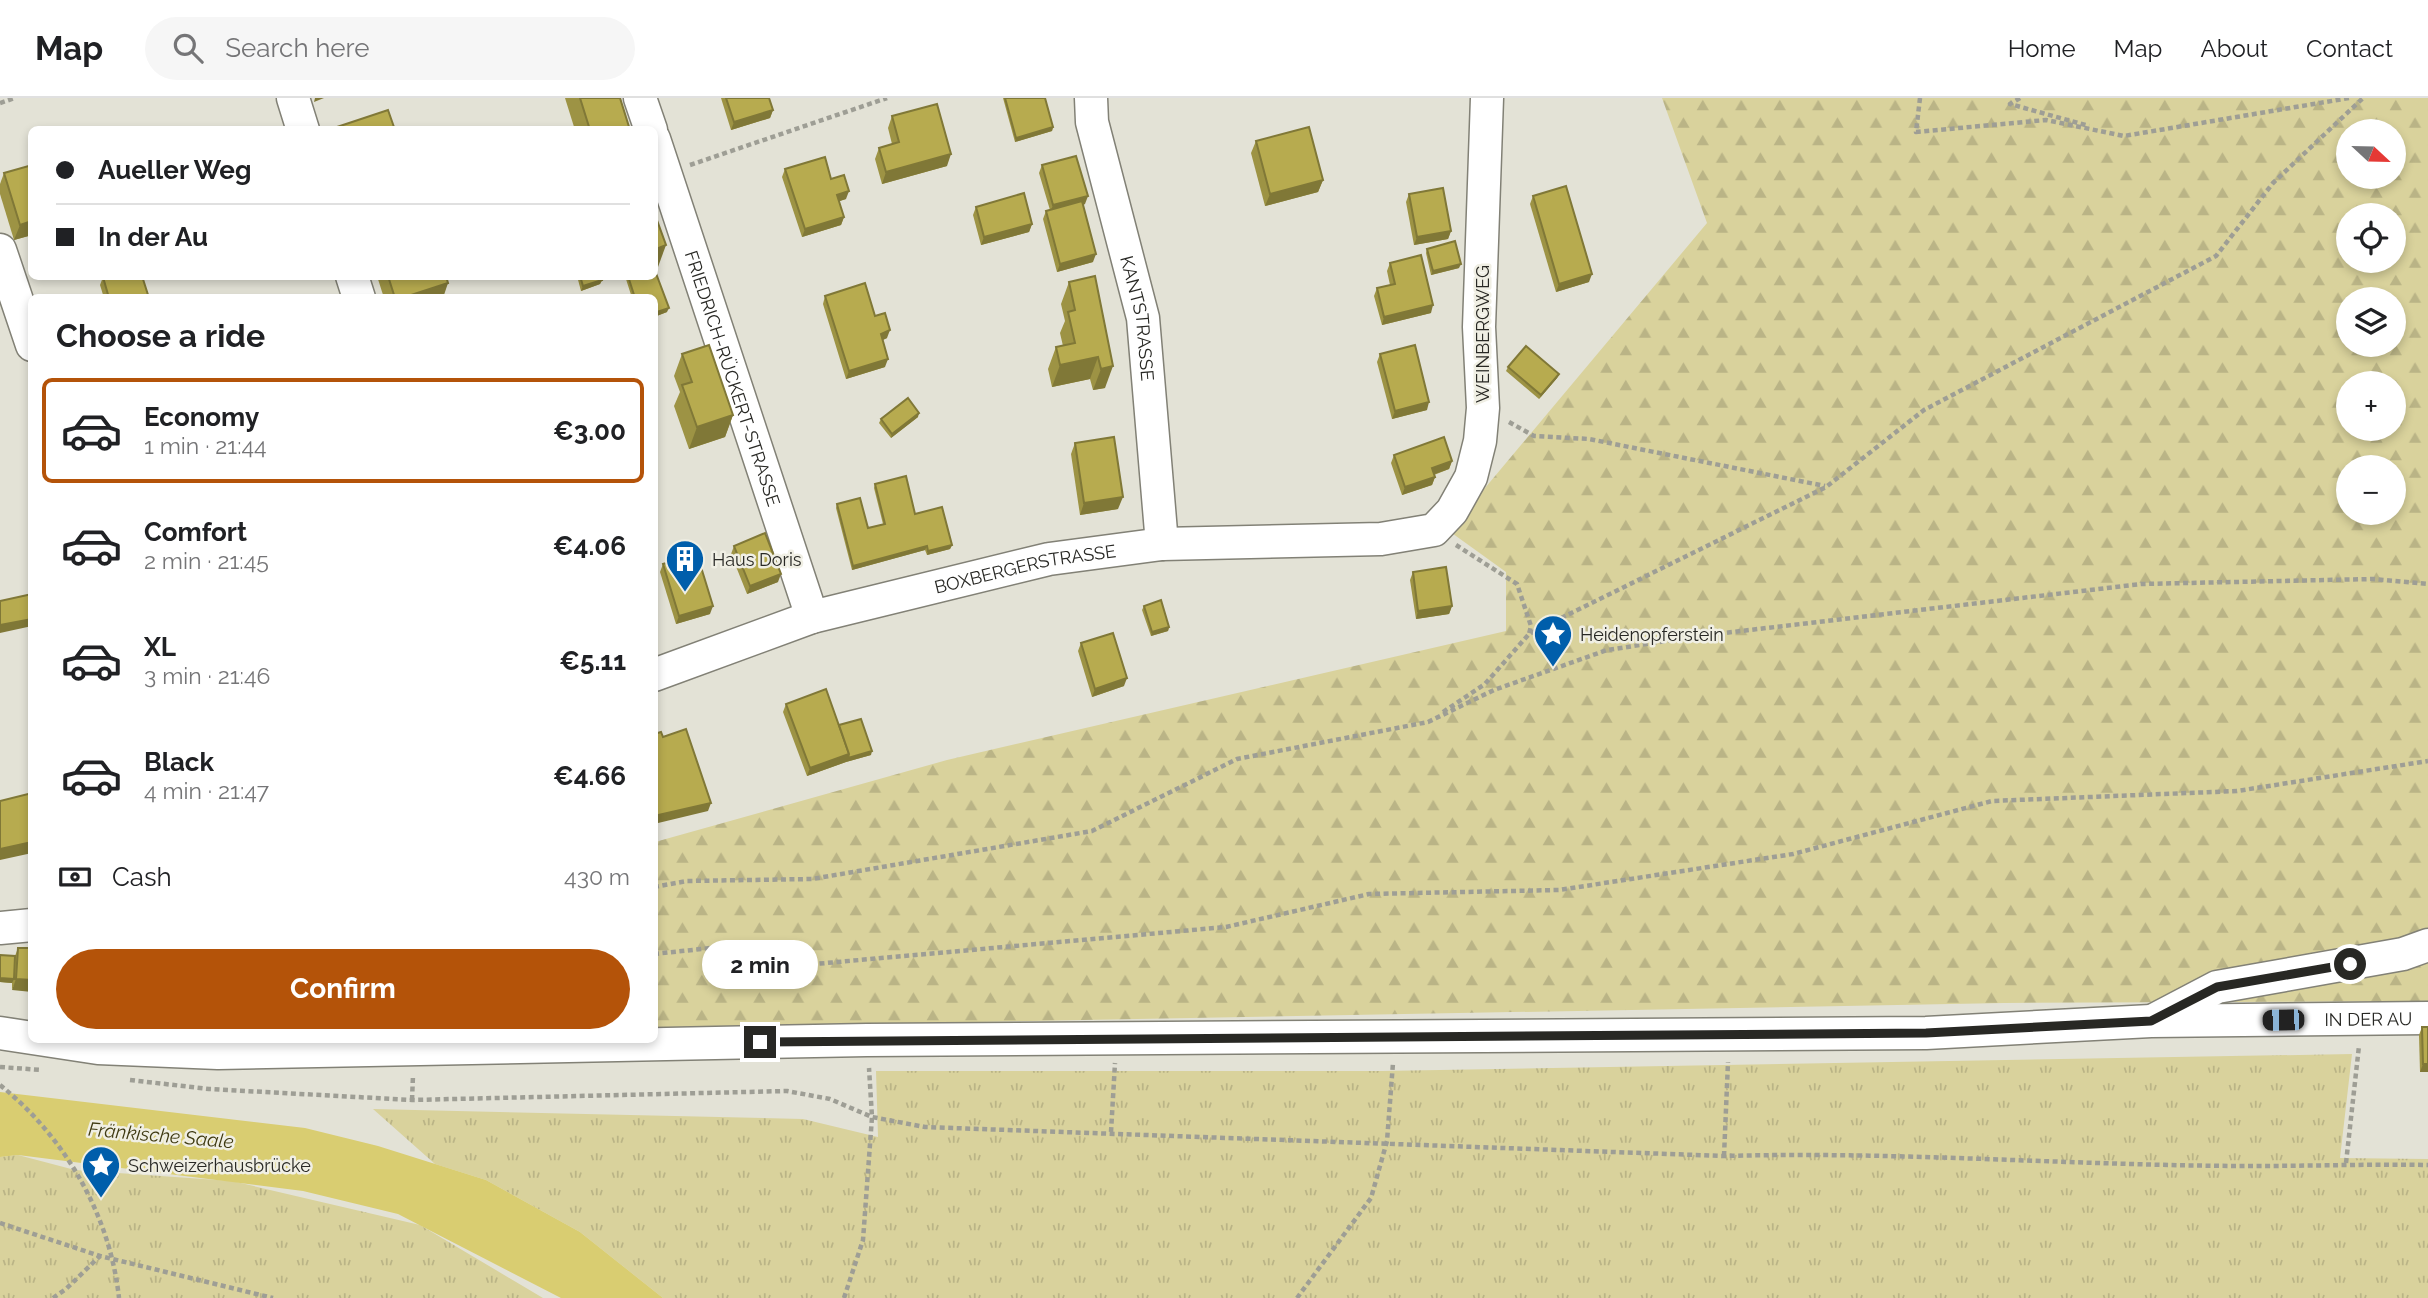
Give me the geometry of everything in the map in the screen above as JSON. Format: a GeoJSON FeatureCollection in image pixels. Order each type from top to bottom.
{"type":"FeatureCollection","features":[{"type":"Feature","properties":{"kind":"street"},"geometry":{"type":"LineString","coordinates":[[293,98],[302,126]]}},
{"type":"Feature","properties":{"kind":"street"},"geometry":{"type":"LineString","coordinates":[[640,98],[650,126]]}},
{"type":"Feature","properties":{"kind":"street","name":"KANTSTRASSE"},"geometry":{"type":"LineString","coordinates":[[1091,98],[1092,122],[1143,318],[1163,544]]}},
{"type":"Feature","properties":{"kind":"street","name":"WEINBERGWEG"},"geometry":{"type":"LineString","coordinates":[[1421,533],[1452,511],[1471,477],[1483,408],[1479,327],[1487,98]]}},
{"type":"Feature","properties":{"kind":"street","name":"FRIEDRICH-RÜCKERT-STRASSE"},"geometry":{"type":"LineString","coordinates":[[658,150],[812,617]]}},
{"type":"Feature","properties":{"kind":"street"},"geometry":{"type":"LineString","coordinates":[[0,250],[28,333]]}},
{"type":"Feature","properties":{"kind":"street","name":"BOXBERGERSTRASSE"},"geometry":{"type":"LineString","coordinates":[[658,673],[812,617],[1049,559],[1163,544],[1381,540],[1421,533]]}},
{"type":"Feature","properties":{"kind":"street"},"geometry":{"type":"LineString","coordinates":[[0,928],[28,925]]}},
{"type":"Feature","properties":{"kind":"street"},"geometry":{"type":"LineString","coordinates":[[2151,1021],[2217,987],[2403,954],[2428,945]]}},
{"type":"Feature","properties":{"kind":"street","name":"IN DER AU"},"geometry":{"type":"LineString","coordinates":[[63,1043],[98,1048],[218,1053],[867,1040],[974,1044],[1116,1039],[1395,1037],[1729,1039],[1926,1033],[2151,1021],[2428,1018]]}},
{"type":"Feature","properties":{"kind":"street","name":"IN DER AU"},"geometry":{"type":"LineString","coordinates":[[0,1034],[28,1038]]}},
{"type":"Feature","properties":{"kind":"path"},"geometry":{"type":"LineString","coordinates":[[0,103],[15,98]]}},
{"type":"Feature","properties":{"kind":"path"},"geometry":{"type":"LineString","coordinates":[[666,172],[887,98]]}},
{"type":"Feature","properties":{"kind":"path"},"geometry":{"type":"LineString","coordinates":[[1920,98],[1916,132],[2046,120],[2124,136],[2349,98]]}},
{"type":"Feature","properties":{"kind":"path"},"geometry":{"type":"LineString","coordinates":[[2020,98],[2010,104],[2124,136]]}},
{"type":"Feature","properties":{"kind":"path"},"geometry":{"type":"LineString","coordinates":[[1428,722],[1485,684],[1529,634],[1826,486],[1924,410],[2216,256],[2273,183],[2363,98]]}},
{"type":"Feature","properties":{"kind":"path"},"geometry":{"type":"LineString","coordinates":[[1483,408],[1534,436],[1589,439],[1826,486]]}},
{"type":"Feature","properties":{"kind":"path"},"geometry":{"type":"LineString","coordinates":[[1421,533],[1517,584],[1531,626],[1529,634]]}},
{"type":"Feature","properties":{"kind":"path"},"geometry":{"type":"LineString","coordinates":[[658,886],[687,881],[812,879],[1092,831],[1237,759],[1428,722],[1494,690],[1607,650],[1707,635],[2141,584],[2373,579],[2428,584]]}},
{"type":"Feature","properties":{"kind":"path"},"geometry":{"type":"LineString","coordinates":[[658,954],[739,945],[793,966],[1226,927],[1369,894],[1559,890],[1793,854],[1992,801],[2237,791],[2428,761]]}},
{"type":"Feature","properties":{"kind":"path"},"geometry":{"type":"LineString","coordinates":[[2346,1163],[2361,1019]]}},
{"type":"Feature","properties":{"kind":"path"},"geometry":{"type":"LineString","coordinates":[[1297,1298],[1371,1198],[1387,1141],[1395,1037]]}},
{"type":"Feature","properties":{"kind":"path"},"geometry":{"type":"LineString","coordinates":[[1111,1132],[1116,1039]]}},
{"type":"Feature","properties":{"kind":"path"},"geometry":{"type":"LineString","coordinates":[[1724,1156],[1729,1039]]}},
{"type":"Feature","properties":{"kind":"path"},"geometry":{"type":"LineString","coordinates":[[844,1298],[863,1240],[872,1116],[867,1040]]}},
{"type":"Feature","properties":{"kind":"path"},"geometry":{"type":"LineString","coordinates":[[0,1067],[46,1071]]}},
{"type":"Feature","properties":{"kind":"path"},"geometry":{"type":"LineString","coordinates":[[127,1080],[209,1089],[412,1100],[787,1091],[830,1099],[872,1116],[925,1128],[1387,1141],[1724,1156],[1823,1153],[2254,1166],[2346,1163],[2428,1165]]}},
{"type":"Feature","properties":{"kind":"path"},"geometry":{"type":"LineString","coordinates":[[0,1086],[41,1125],[75,1170],[94,1204],[120,1298]]}},
{"type":"Feature","properties":{"kind":"path"},"geometry":{"type":"LineString","coordinates":[[0,1223],[100,1256],[273,1298]]}},
{"type":"Feature","properties":{"kind":"path"},"geometry":{"type":"LineString","coordinates":[[53,1298],[100,1256]]}},
{"type":"Feature","properties":{"kind":"green space"},"geometry":{"type":"Polygon","coordinates":[[[1662,98],[2428,98],[2428,1001],[2004,1003],[658,1028],[658,841],[947,760],[1506,631],[1506,572],[1449,531],[1707,223],[1662,98]]]}},
{"type":"Feature","properties":{"kind":"green space"},"geometry":{"type":"Polygon","coordinates":[[[2352,1054],[2340,1158],[2428,1159],[2428,1298],[663,1298],[580,1232],[486,1180],[435,1164],[373,1109],[803,1119],[878,1137],[876,1071],[1382,1071],[2352,1054]]]}},
{"type":"Feature","properties":{"kind":"green space"},"geometry":{"type":"Polygon","coordinates":[[[18,1155],[75,1170],[232,1181],[420,1225],[543,1298],[0,1298],[0,1157],[18,1155]]]}},
{"type":"Feature","properties":{"kind":"water","name":"Fränkische Saale"},"geometry":{"type":"Polygon","coordinates":[[[0,1092],[305,1128],[378,1146],[486,1180],[580,1232],[663,1298],[561,1298],[398,1214],[303,1191],[18,1155],[0,1157],[0,1092]]]}},
{"type":"Feature","properties":{"kind":"building"},"geometry":{"type":"Polygon","coordinates":[[[580,98],[620,98],[629,126],[589,126],[580,98]]]}},
{"type":"Feature","properties":{"kind":"building"},"geometry":{"type":"Polygon","coordinates":[[[726,98],[769,98],[773,110],[734,122],[726,98]]]}},
{"type":"Feature","properties":{"kind":"building"},"geometry":{"type":"Polygon","coordinates":[[[1005,98],[1045,98],[1053,127],[1016,138],[1005,98]]]}},
{"type":"Feature","properties":{"kind":"building"},"geometry":{"type":"Polygon","coordinates":[[[937,104],[951,154],[886,172],[879,148],[899,142],[892,116],[937,104]]]}},
{"type":"Feature","properties":{"kind":"building"},"geometry":{"type":"Polygon","coordinates":[[[388,110],[394,126],[340,126],[388,110]]]}},
{"type":"Feature","properties":{"kind":"building"},"geometry":{"type":"Polygon","coordinates":[[[1309,127],[1323,180],[1270,194],[1256,141],[1309,127]]]}},
{"type":"Feature","properties":{"kind":"building"},"geometry":{"type":"Polygon","coordinates":[[[1076,156],[1088,196],[1053,205],[1042,165],[1076,156]]]}},
{"type":"Feature","properties":{"kind":"building"},"geometry":{"type":"Polygon","coordinates":[[[825,157],[831,179],[844,175],[849,191],[837,195],[844,217],[805,229],[785,169],[825,157]]]}},
{"type":"Feature","properties":{"kind":"building"},"geometry":{"type":"Polygon","coordinates":[[[28,166],[28,222],[20,225],[4,173],[28,166]]]}},
{"type":"Feature","properties":{"kind":"building"},"geometry":{"type":"Polygon","coordinates":[[[1566,186],[1592,274],[1559,284],[1533,196],[1566,186]]]}},
{"type":"Feature","properties":{"kind":"building"},"geometry":{"type":"Polygon","coordinates":[[[1443,188],[1451,231],[1417,237],[1409,194],[1443,188]]]}},
{"type":"Feature","properties":{"kind":"building"},"geometry":{"type":"Polygon","coordinates":[[[1024,193],[1032,224],[984,237],[976,207],[1024,193]]]}},
{"type":"Feature","properties":{"kind":"building"},"geometry":{"type":"Polygon","coordinates":[[[1082,201],[1096,254],[1060,264],[1046,211],[1082,201]]]}},
{"type":"Feature","properties":{"kind":"building"},"geometry":{"type":"Polygon","coordinates":[[[658,223],[666,245],[658,248],[658,223]]]}},
{"type":"Feature","properties":{"kind":"building"},"geometry":{"type":"Polygon","coordinates":[[[1455,241],[1461,264],[1433,271],[1427,249],[1455,241]]]}},
{"type":"Feature","properties":{"kind":"building"},"geometry":{"type":"Polygon","coordinates":[[[1421,255],[1433,305],[1384,317],[1377,288],[1395,284],[1390,263],[1421,255]]]}},
{"type":"Feature","properties":{"kind":"building"},"geometry":{"type":"Polygon","coordinates":[[[1095,276],[1113,366],[1101,369],[1098,357],[1060,365],[1056,347],[1075,343],[1068,312],[1075,310],[1069,282],[1095,276]]]}},
{"type":"Feature","properties":{"kind":"building"},"geometry":{"type":"Polygon","coordinates":[[[658,279],[669,308],[658,312],[658,294],[634,294],[629,280],[658,279]]]}},
{"type":"Feature","properties":{"kind":"building"},"geometry":{"type":"Polygon","coordinates":[[[104,280],[143,280],[148,294],[108,294],[104,280]]]}},
{"type":"Feature","properties":{"kind":"building"},"geometry":{"type":"Polygon","coordinates":[[[389,280],[447,280],[448,283],[414,294],[394,294],[389,280]]]}},
{"type":"Feature","properties":{"kind":"building"},"geometry":{"type":"Polygon","coordinates":[[[581,280],[602,280],[583,286],[581,280]]]}},
{"type":"Feature","properties":{"kind":"building"},"geometry":{"type":"Polygon","coordinates":[[[865,283],[875,316],[885,313],[890,330],[881,334],[888,359],[849,371],[825,296],[865,283]]]}},
{"type":"Feature","properties":{"kind":"building"},"geometry":{"type":"Polygon","coordinates":[[[709,345],[733,415],[697,427],[682,385],[692,382],[682,354],[709,345]]]}},
{"type":"Feature","properties":{"kind":"building"},"geometry":{"type":"Polygon","coordinates":[[[1415,345],[1429,402],[1395,411],[1380,354],[1415,345]]]}},
{"type":"Feature","properties":{"kind":"building"},"geometry":{"type":"Polygon","coordinates":[[[1526,346],[1559,374],[1541,395],[1508,367],[1526,346]]]}},
{"type":"Feature","properties":{"kind":"building"},"geometry":{"type":"Polygon","coordinates":[[[908,398],[919,413],[892,434],[881,419],[908,398]]]}},
{"type":"Feature","properties":{"kind":"building"},"geometry":{"type":"Polygon","coordinates":[[[1114,437],[1123,497],[1084,503],[1075,443],[1114,437]]]}},
{"type":"Feature","properties":{"kind":"building"},"geometry":{"type":"Polygon","coordinates":[[[1444,437],[1452,461],[1432,468],[1435,477],[1405,487],[1394,455],[1444,437]]]}},
{"type":"Feature","properties":{"kind":"building"},"geometry":{"type":"Polygon","coordinates":[[[906,476],[915,514],[942,507],[952,545],[928,551],[927,546],[853,566],[837,504],[860,498],[868,528],[885,524],[875,484],[906,476]]]}},
{"type":"Feature","properties":{"kind":"building"},"geometry":{"type":"Polygon","coordinates":[[[765,533],[781,574],[750,586],[734,546],[765,533]]]}},
{"type":"Feature","properties":{"kind":"building","name":"Haus Doris"},"geometry":{"type":"Polygon","coordinates":[[[697,554],[713,606],[679,616],[663,564],[697,554]]]}},
{"type":"Feature","properties":{"kind":"building"},"geometry":{"type":"Polygon","coordinates":[[[1446,567],[1452,606],[1418,611],[1413,572],[1446,567]]]}},
{"type":"Feature","properties":{"kind":"building"},"geometry":{"type":"Polygon","coordinates":[[[28,595],[28,620],[0,625],[0,601],[28,595]]]}},
{"type":"Feature","properties":{"kind":"building"},"geometry":{"type":"Polygon","coordinates":[[[1161,600],[1169,627],[1152,632],[1144,606],[1161,600]]]}},
{"type":"Feature","properties":{"kind":"building"},"geometry":{"type":"Polygon","coordinates":[[[1113,633],[1127,678],[1095,689],[1081,643],[1113,633]]]}},
{"type":"Feature","properties":{"kind":"building"},"geometry":{"type":"Polygon","coordinates":[[[826,689],[849,754],[810,768],[786,704],[826,689]]]}},
{"type":"Feature","properties":{"kind":"building"},"geometry":{"type":"Polygon","coordinates":[[[861,719],[872,751],[848,758],[839,725],[861,719]]]}},
{"type":"Feature","properties":{"kind":"building"},"geometry":{"type":"Polygon","coordinates":[[[686,729],[711,803],[658,815],[658,733],[661,732],[663,737],[686,729]]]}},
{"type":"Feature","properties":{"kind":"building"},"geometry":{"type":"Polygon","coordinates":[[[28,794],[28,843],[0,849],[0,801],[28,794]]]}},
{"type":"Feature","properties":{"kind":"building"},"geometry":{"type":"Polygon","coordinates":[[[18,948],[28,948],[28,980],[16,979],[18,948]]]}},
{"type":"Feature","properties":{"kind":"building"},"geometry":{"type":"Polygon","coordinates":[[[0,955],[15,956],[14,979],[0,978],[0,955]]]}},
{"type":"Feature","properties":{"kind":"building"},"geometry":{"type":"Polygon","coordinates":[[[2422,1027],[2428,1027],[2428,1064],[2423,1064],[2422,1027]]]}},
{"type":"Feature","properties":{"kind":"place","name":"Haus Doris"},"geometry":{"type":"Point","coordinates":[685,593]}},
{"type":"Feature","properties":{"kind":"place","name":"Heidenopferstein"},"geometry":{"type":"Point","coordinates":[1553,668]}},
{"type":"Feature","properties":{"kind":"place","name":"Schweizerhausbrücke"},"geometry":{"type":"Point","coordinates":[101,1199]}},
{"type":"Feature","properties":{"kind":"route"},"geometry":{"type":"LineString","coordinates":[[760,1042],[1926,1033],[2151,1021],[2217,987],[2350,964]]}}]}
